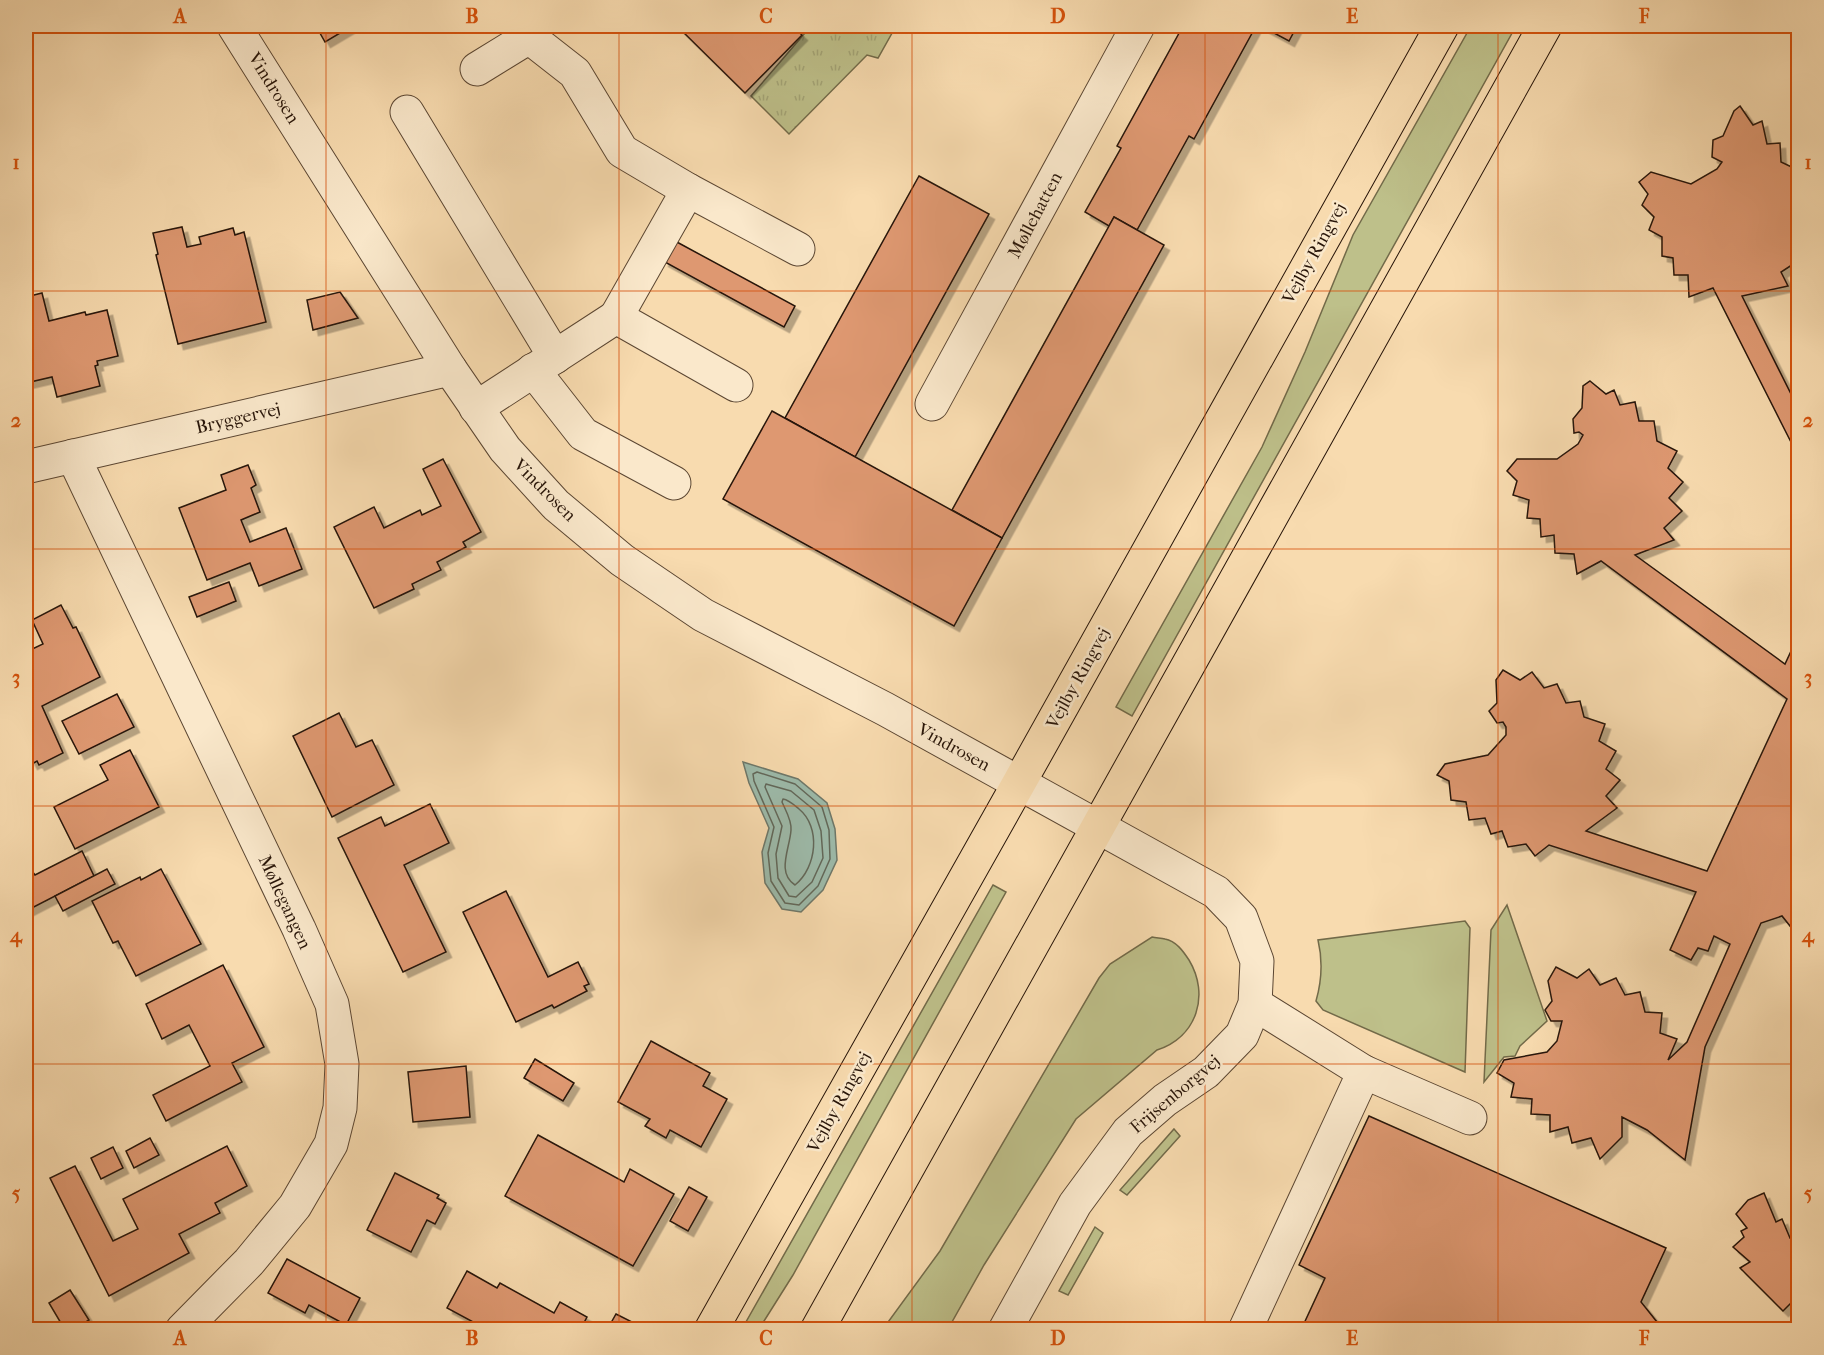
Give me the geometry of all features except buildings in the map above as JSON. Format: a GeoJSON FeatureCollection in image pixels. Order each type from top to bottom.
{"type":"FeatureCollection","features":[{"type":"Feature","properties":{"kind":"main road","name":"Vejlby Ringvej"},"geometry":{"type":"LineString","coordinates":[[711,1329],[1442,26]]}},
{"type":"Feature","properties":{"kind":"main road"},"geometry":{"type":"LineString","coordinates":[[817,1329],[1545,26]]}},
{"type":"Feature","properties":{"kind":"street","name":"Vindrosen"},"geometry":{"type":"LineString","coordinates":[[234,26],[476,408],[505,449],[556,505],[622,560],[704,615],[885,709],[1019,783]]}},
{"type":"Feature","properties":{"kind":"street","name":"Møllehatten"},"geometry":{"type":"LineString","coordinates":[[932,404],[1138,26]]}},
{"type":"Feature","properties":{"kind":"street"},"geometry":{"type":"LineString","coordinates":[[477,69],[529,38],[575,73],[622,151],[688,190],[798,249]]}},
{"type":"Feature","properties":{"kind":"street"},"geometry":{"type":"LineString","coordinates":[[406,112],[583,434],[674,483]]}},
{"type":"Feature","properties":{"kind":"street"},"geometry":{"type":"LineString","coordinates":[[476,408],[616,317],[688,190]]}},
{"type":"Feature","properties":{"kind":"street"},"geometry":{"type":"LineString","coordinates":[[616,317],[736,385]]}},
{"type":"Feature","properties":{"kind":"street","name":"Bryggervej"},"geometry":{"type":"LineString","coordinates":[[26,467],[450,369]]}},
{"type":"Feature","properties":{"kind":"street","name":"Møllegangen"},"geometry":{"type":"LineString","coordinates":[[73,456],[299,929],[332,1004],[342,1065],[340,1108],[332,1144],[295,1206],[249,1262],[182,1329]]}},
{"type":"Feature","properties":{"kind":"street","name":"Frijsenborgvej"},"geometry":{"type":"LineString","coordinates":[[1005,1329],[1076,1204],[1128,1132],[1165,1100],[1206,1071],[1242,1035],[1255,1004],[1257,961],[1241,918],[1216,892],[1019,783]]}},
{"type":"Feature","properties":{"kind":"street"},"geometry":{"type":"LineString","coordinates":[[1255,1004],[1364,1072],[1470,1118]]}},
{"type":"Feature","properties":{"kind":"street"},"geometry":{"type":"LineString","coordinates":[[1245,1329],[1364,1072]]}},
{"type":"Feature","properties":{"kind":"green space"},"geometry":{"type":"Polygon","coordinates":[[[843,26],[896,26],[878,58],[867,55],[789,134],[751,96],[805,33],[843,26]]]}},
{"type":"Feature","properties":{"kind":"green space"},"geometry":{"type":"Polygon","coordinates":[[[1471,26],[1516,26],[1132,716],[1116,707],[1262,447],[1305,352],[1353,235],[1471,26]]]}},
{"type":"Feature","properties":{"kind":"green space"},"geometry":{"type":"Polygon","coordinates":[[[993,885],[1006,892],[793,1275],[759,1329],[742,1329],[993,885]]]}},
{"type":"Feature","properties":{"kind":"green space"},"geometry":{"type":"Polygon","coordinates":[[[1507,905],[1547,1021],[1520,1046],[1515,1056],[1504,1057],[1484,1082],[1491,930],[1507,905]]]}},
{"type":"Feature","properties":{"kind":"green space"},"geometry":{"type":"Polygon","coordinates":[[[1465,921],[1470,928],[1465,1072],[1323,1010],[1316,1001],[1321,971],[1318,940],[1465,921]]]}},
{"type":"Feature","properties":{"kind":"green space"},"geometry":{"type":"Polygon","coordinates":[[[1152,937],[1169,940],[1176,944],[1189,960],[1195,973],[1199,1000],[1190,1025],[1182,1035],[1171,1044],[1157,1050],[1076,1119],[984,1265],[948,1329],[883,1329],[940,1251],[1099,978],[1110,964],[1152,937]]]}},
{"type":"Feature","properties":{"kind":"green space"},"geometry":{"type":"Polygon","coordinates":[[[1174,1129],[1180,1136],[1127,1195],[1120,1190],[1174,1129]]]}},
{"type":"Feature","properties":{"kind":"green space"},"geometry":{"type":"Polygon","coordinates":[[[1095,1227],[1103,1233],[1068,1295],[1059,1291],[1095,1227]]]}},
{"type":"Feature","properties":{"kind":"water"},"geometry":{"type":"Polygon","coordinates":[[[743,762],[798,779],[827,803],[835,829],[837,860],[823,890],[801,912],[782,909],[765,883],[762,852],[769,828],[749,783],[743,762]]]}}]}
